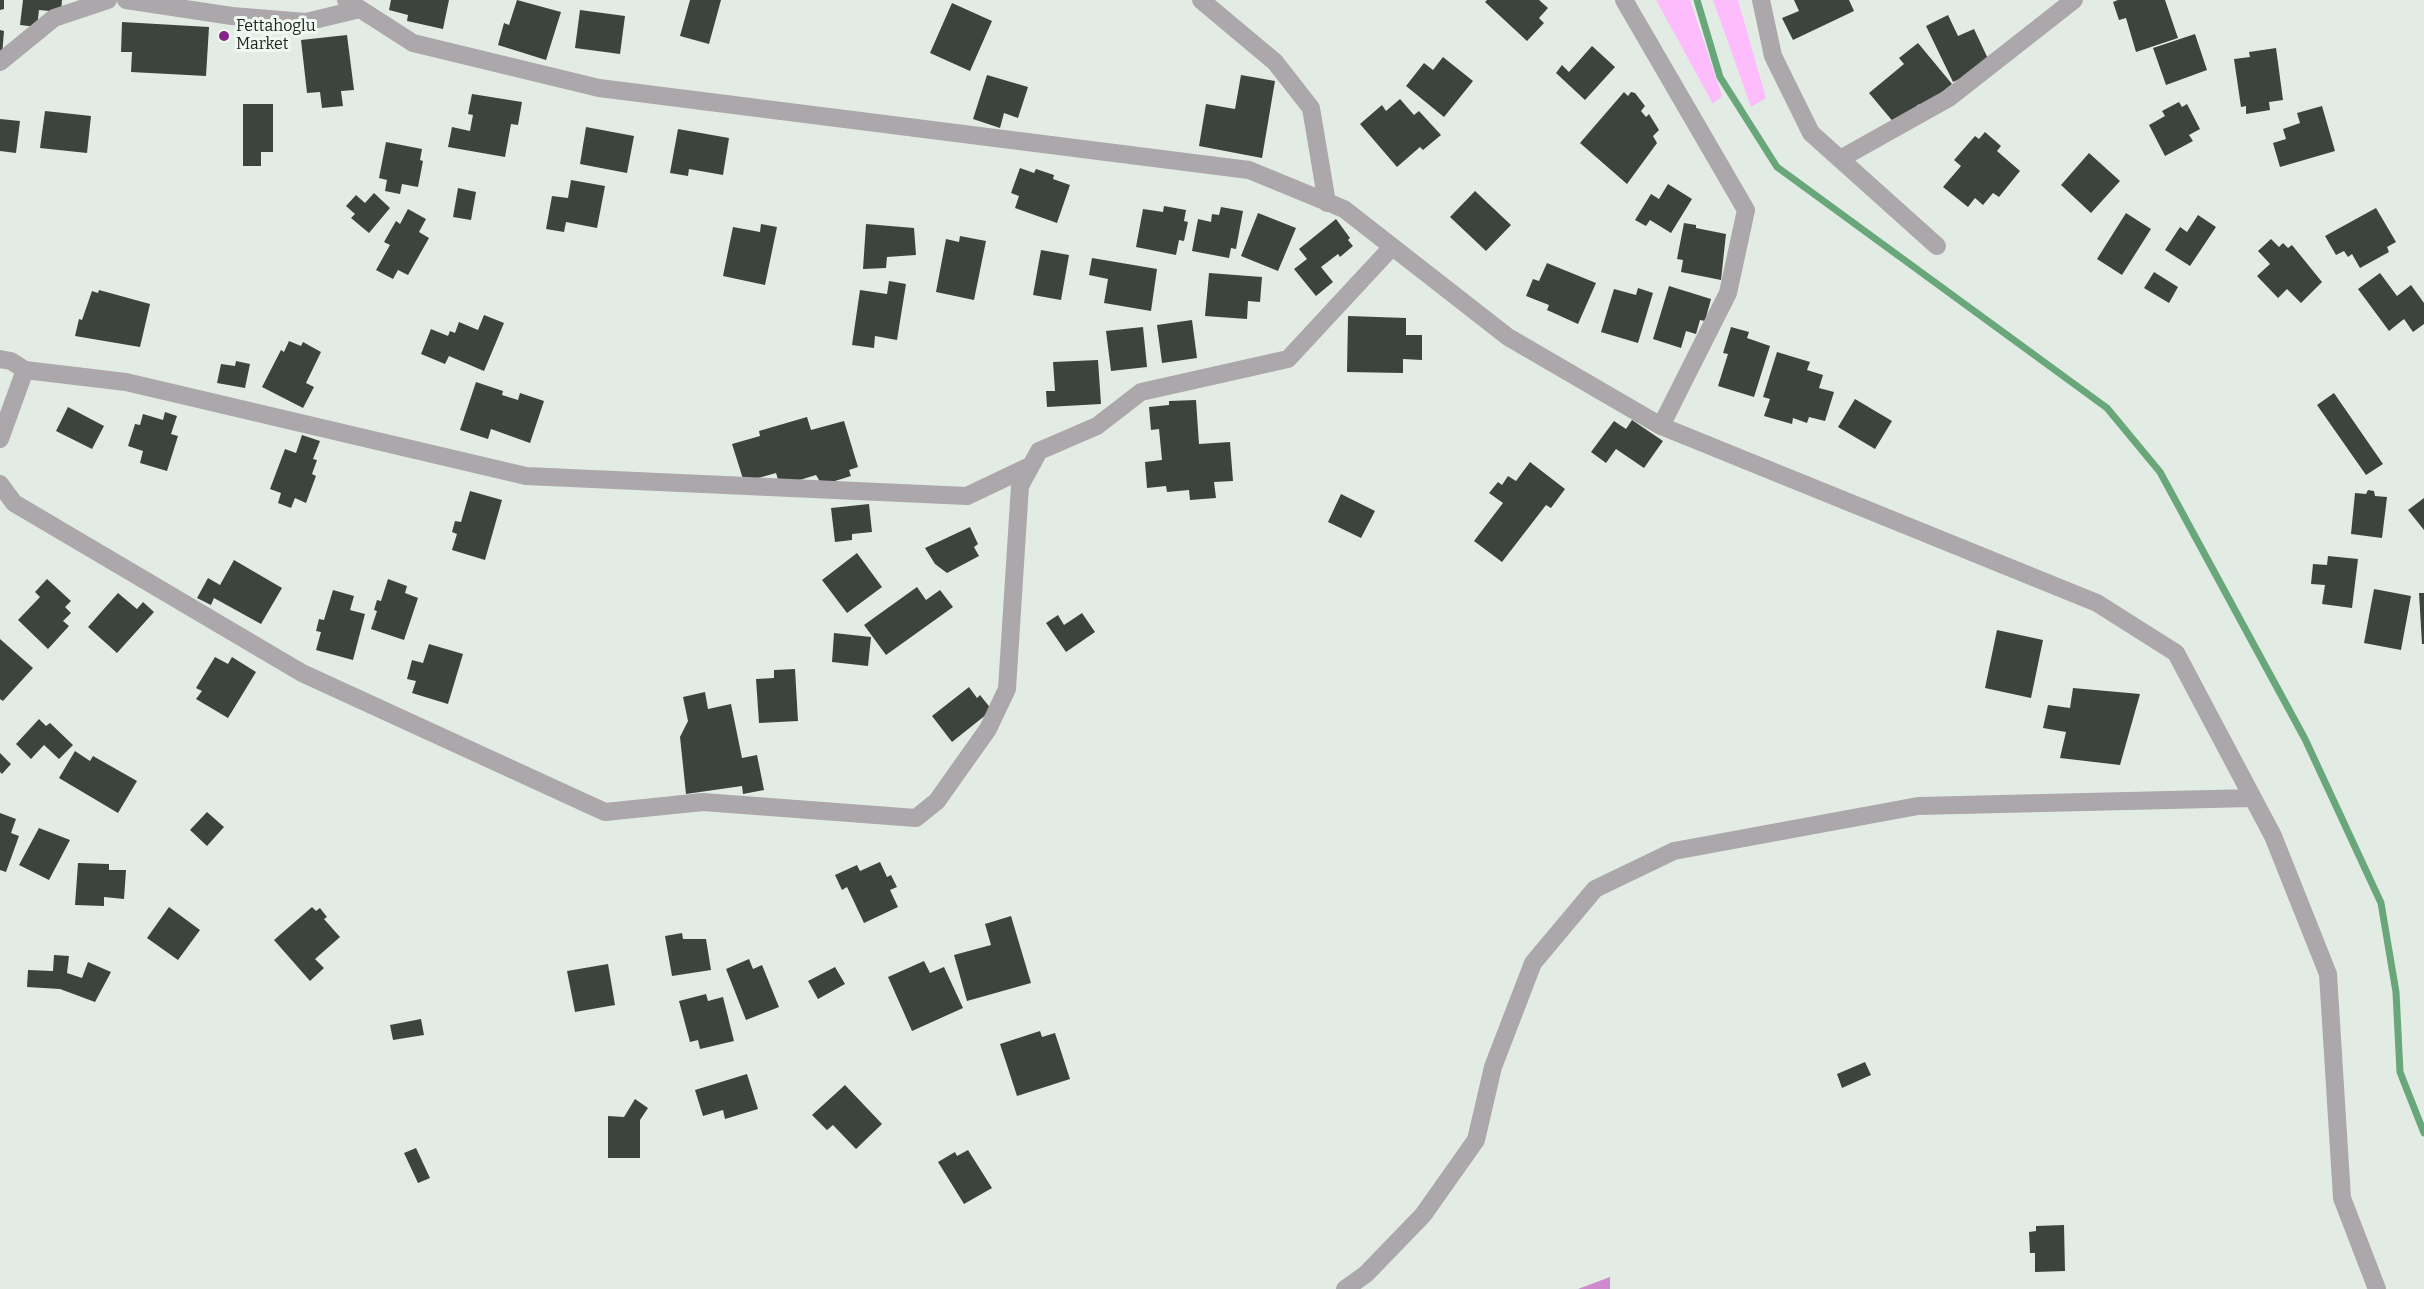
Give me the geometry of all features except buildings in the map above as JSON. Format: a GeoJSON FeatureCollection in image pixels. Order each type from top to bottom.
{"type":"FeatureCollection","features":[{"type":"Feature","properties":{"kind":"street"},"geometry":{"type":"LineString","coordinates":[[0,62],[54,18],[108,0]]}},
{"type":"Feature","properties":{"kind":"street"},"geometry":{"type":"LineString","coordinates":[[126,0],[232,16],[306,22],[353,4],[413,43],[599,88],[1249,170],[1344,209],[1508,337],[1661,426],[2097,603],[2176,653],[2272,836],[2328,974],[2342,1198],[2377,1289]]}},
{"type":"Feature","properties":{"kind":"street"},"geometry":{"type":"LineString","coordinates":[[1201,0],[1275,62],[1311,108],[1328,203]]}},
{"type":"Feature","properties":{"kind":"street"},"geometry":{"type":"LineString","coordinates":[[1624,0],[1746,210],[1728,292],[1661,426]]}},
{"type":"Feature","properties":{"kind":"street"},"geometry":{"type":"LineString","coordinates":[[1761,0],[1773,56],[1811,133],[1937,246]]}},
{"type":"Feature","properties":{"kind":"street"},"geometry":{"type":"LineString","coordinates":[[1840,159],[1949,98],[2074,0]]}},
{"type":"Feature","properties":{"kind":"street"},"geometry":{"type":"LineString","coordinates":[[0,484],[14,503],[302,673],[605,812],[703,802],[916,818],[938,801],[988,729],[1007,689],[1020,486],[1028,467],[1039,451],[1097,426],[1141,392],[1288,359],[1392,247]]}},
{"type":"Feature","properties":{"kind":"street"},"geometry":{"type":"LineString","coordinates":[[0,359],[11,361],[25,370],[126,382],[526,476],[838,492],[967,496],[1028,467]]}},
{"type":"Feature","properties":{"kind":"street"},"geometry":{"type":"LineString","coordinates":[[0,439],[25,370]]}},
{"type":"Feature","properties":{"kind":"street"},"geometry":{"type":"LineString","coordinates":[[1346,1289],[1366,1274],[1423,1215],[1476,1140],[1493,1067],[1533,963],[1595,890],[1674,851],[1918,806],[2253,798]]}},
{"type":"Feature","properties":{"kind":"shaded area"},"geometry":{"type":"Polygon","coordinates":[[[1656,0],[1690,0],[1722,96],[1713,104],[1656,0]]]}},
{"type":"Feature","properties":{"kind":"shaded area"},"geometry":{"type":"Polygon","coordinates":[[[1713,0],[1738,0],[1766,98],[1751,107],[1713,0]]]}},
{"type":"Feature","properties":{"kind":"shaded area"},"geometry":{"type":"Polygon","coordinates":[[[1610,1277],[1610,1289],[1578,1289],[1610,1277]]]}},
{"type":"Feature","properties":{"kind":"waterway"},"geometry":{"type":"LineString","coordinates":[[1697,0],[1720,77],[1777,167],[2107,408],[2160,472],[2305,739],[2381,903],[2396,992],[2400,1072],[2424,1133]]}},
{"type":"Feature","properties":{"kind":"place","name":"Fettahoglu Market"},"geometry":{"type":"Point","coordinates":[224,36]}}]}
